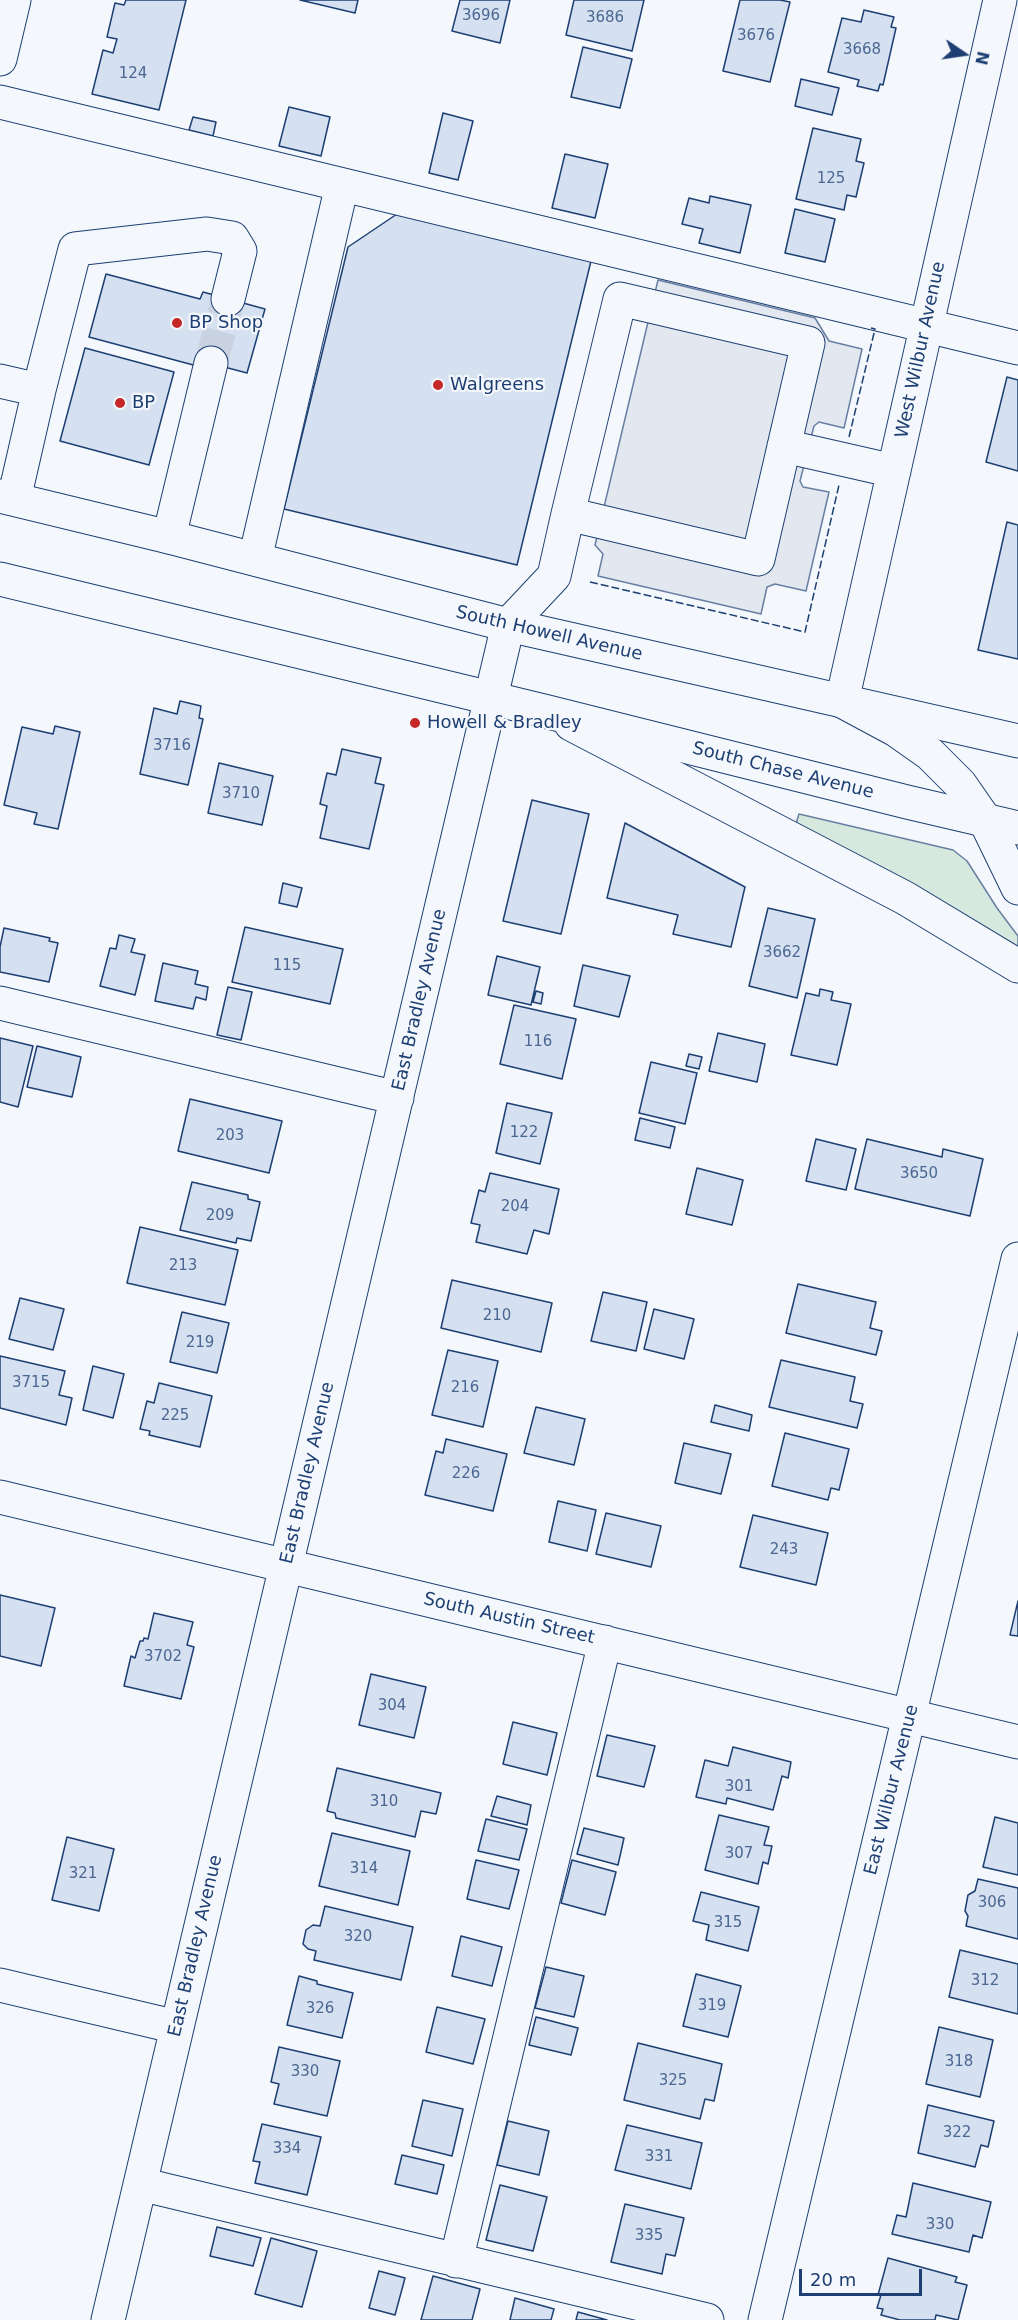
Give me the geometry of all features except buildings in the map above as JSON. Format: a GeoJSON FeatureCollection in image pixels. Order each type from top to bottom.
{"type":"FeatureCollection","features":[{"type":"Feature","properties":{"kind":"street"},"geometry":{"type":"LineString","coordinates":[[0,59],[14,0]]}},
{"type":"Feature","properties":{"kind":"street","name":"West Wilbur Avenue"},"geometry":{"type":"LineString","coordinates":[[842,701],[1000,0]]}},
{"type":"Feature","properties":{"kind":"street"},"geometry":{"type":"LineString","coordinates":[[0,102],[1018,348]]}},
{"type":"Feature","properties":{"kind":"street"},"geometry":{"type":"LineString","coordinates":[[255,559],[342,185]]}},
{"type":"Feature","properties":{"kind":"street"},"geometry":{"type":"LineString","coordinates":[[7,498],[39,390],[75,249],[207,234],[232,238],[240,251],[228,299]]}},
{"type":"Feature","properties":{"kind":"street"},"geometry":{"type":"LineString","coordinates":[[508,625],[554,576],[568,514],[620,299],[808,343],[758,559],[568,514]]}},
{"type":"Feature","properties":{"kind":"street"},"geometry":{"type":"LineString","coordinates":[[169,537],[210,371]]}},
{"type":"Feature","properties":{"kind":"street"},"geometry":{"type":"LineString","coordinates":[[0,381],[39,390]]}},
{"type":"Feature","properties":{"kind":"street"},"geometry":{"type":"LineString","coordinates":[[784,446],[894,471]]}},
{"type":"Feature","properties":{"kind":"street","name":"South Howell Avenue"},"geometry":{"type":"LineString","coordinates":[[7,498],[169,537],[508,625],[842,701],[896,730],[930,754],[960,784],[985,820],[1018,888]]}},
{"type":"Feature","properties":{"kind":"street"},"geometry":{"type":"LineString","coordinates":[[0,579],[548,712],[905,898],[1018,966]]}},
{"type":"Feature","properties":{"kind":"street","name":"East Bradley Avenue"},"geometry":{"type":"LineString","coordinates":[[108,2320],[508,625]]}},
{"type":"Feature","properties":{"kind":"street"},"geometry":{"type":"LineString","coordinates":[[842,701],[1018,741]]}},
{"type":"Feature","properties":{"kind":"street","name":"South Chase Avenue"},"geometry":{"type":"LineString","coordinates":[[548,712],[1018,828]]}},
{"type":"Feature","properties":{"kind":"street"},"geometry":{"type":"LineString","coordinates":[[0,1003],[397,1098]]}},
{"type":"Feature","properties":{"kind":"street","name":"East Wilbur Avenue"},"geometry":{"type":"LineString","coordinates":[[765,2320],[1018,1259]]}},
{"type":"Feature","properties":{"kind":"street","name":"South Austin Street"},"geometry":{"type":"LineString","coordinates":[[0,1497],[1018,1742]]}},
{"type":"Feature","properties":{"kind":"street"},"geometry":{"type":"LineString","coordinates":[[456,2261],[605,1642]]}},
{"type":"Feature","properties":{"kind":"street"},"geometry":{"type":"LineString","coordinates":[[0,1985],[177,2027]]}},
{"type":"Feature","properties":{"kind":"street"},"geometry":{"type":"LineString","coordinates":[[140,2184],[707,2320]]}},
{"type":"Feature","properties":{"kind":"shaded area"},"geometry":{"type":"Polygon","coordinates":[[[658,280],[815,318],[829,341],[862,349],[844,428],[819,422],[814,426],[800,481],[803,487],[829,492],[806,591],[775,584],[767,587],[761,614],[598,576],[603,554],[595,545],[658,280]]]}},
{"type":"Feature","properties":{"kind":"shaded area"},"geometry":{"type":"Polygon","coordinates":[[[799,814],[953,850],[967,861],[1018,936],[1018,951],[796,824],[799,814]]]}},
{"type":"Feature","properties":{"kind":"tunnel"},"geometry":{"type":"LineString","coordinates":[[211,363],[228,299]]}},
{"type":"Feature","properties":{"kind":"fence"},"geometry":{"type":"LineString","coordinates":[[849,437],[875,329],[871,328]]}},
{"type":"Feature","properties":{"kind":"fence"},"geometry":{"type":"LineString","coordinates":[[590,582],[805,632],[839,485]]}},
{"type":"Feature","properties":{"kind":"place","name":"BP Shop"},"geometry":{"type":"Point","coordinates":[177,323]}},
{"type":"Feature","properties":{"kind":"place","name":"Walgreens"},"geometry":{"type":"Point","coordinates":[438,385]}},
{"type":"Feature","properties":{"kind":"place","name":"BP"},"geometry":{"type":"Point","coordinates":[120,403]}},
{"type":"Feature","properties":{"kind":"place","name":"Howell & Bradley"},"geometry":{"type":"Point","coordinates":[415,723]}}]}
